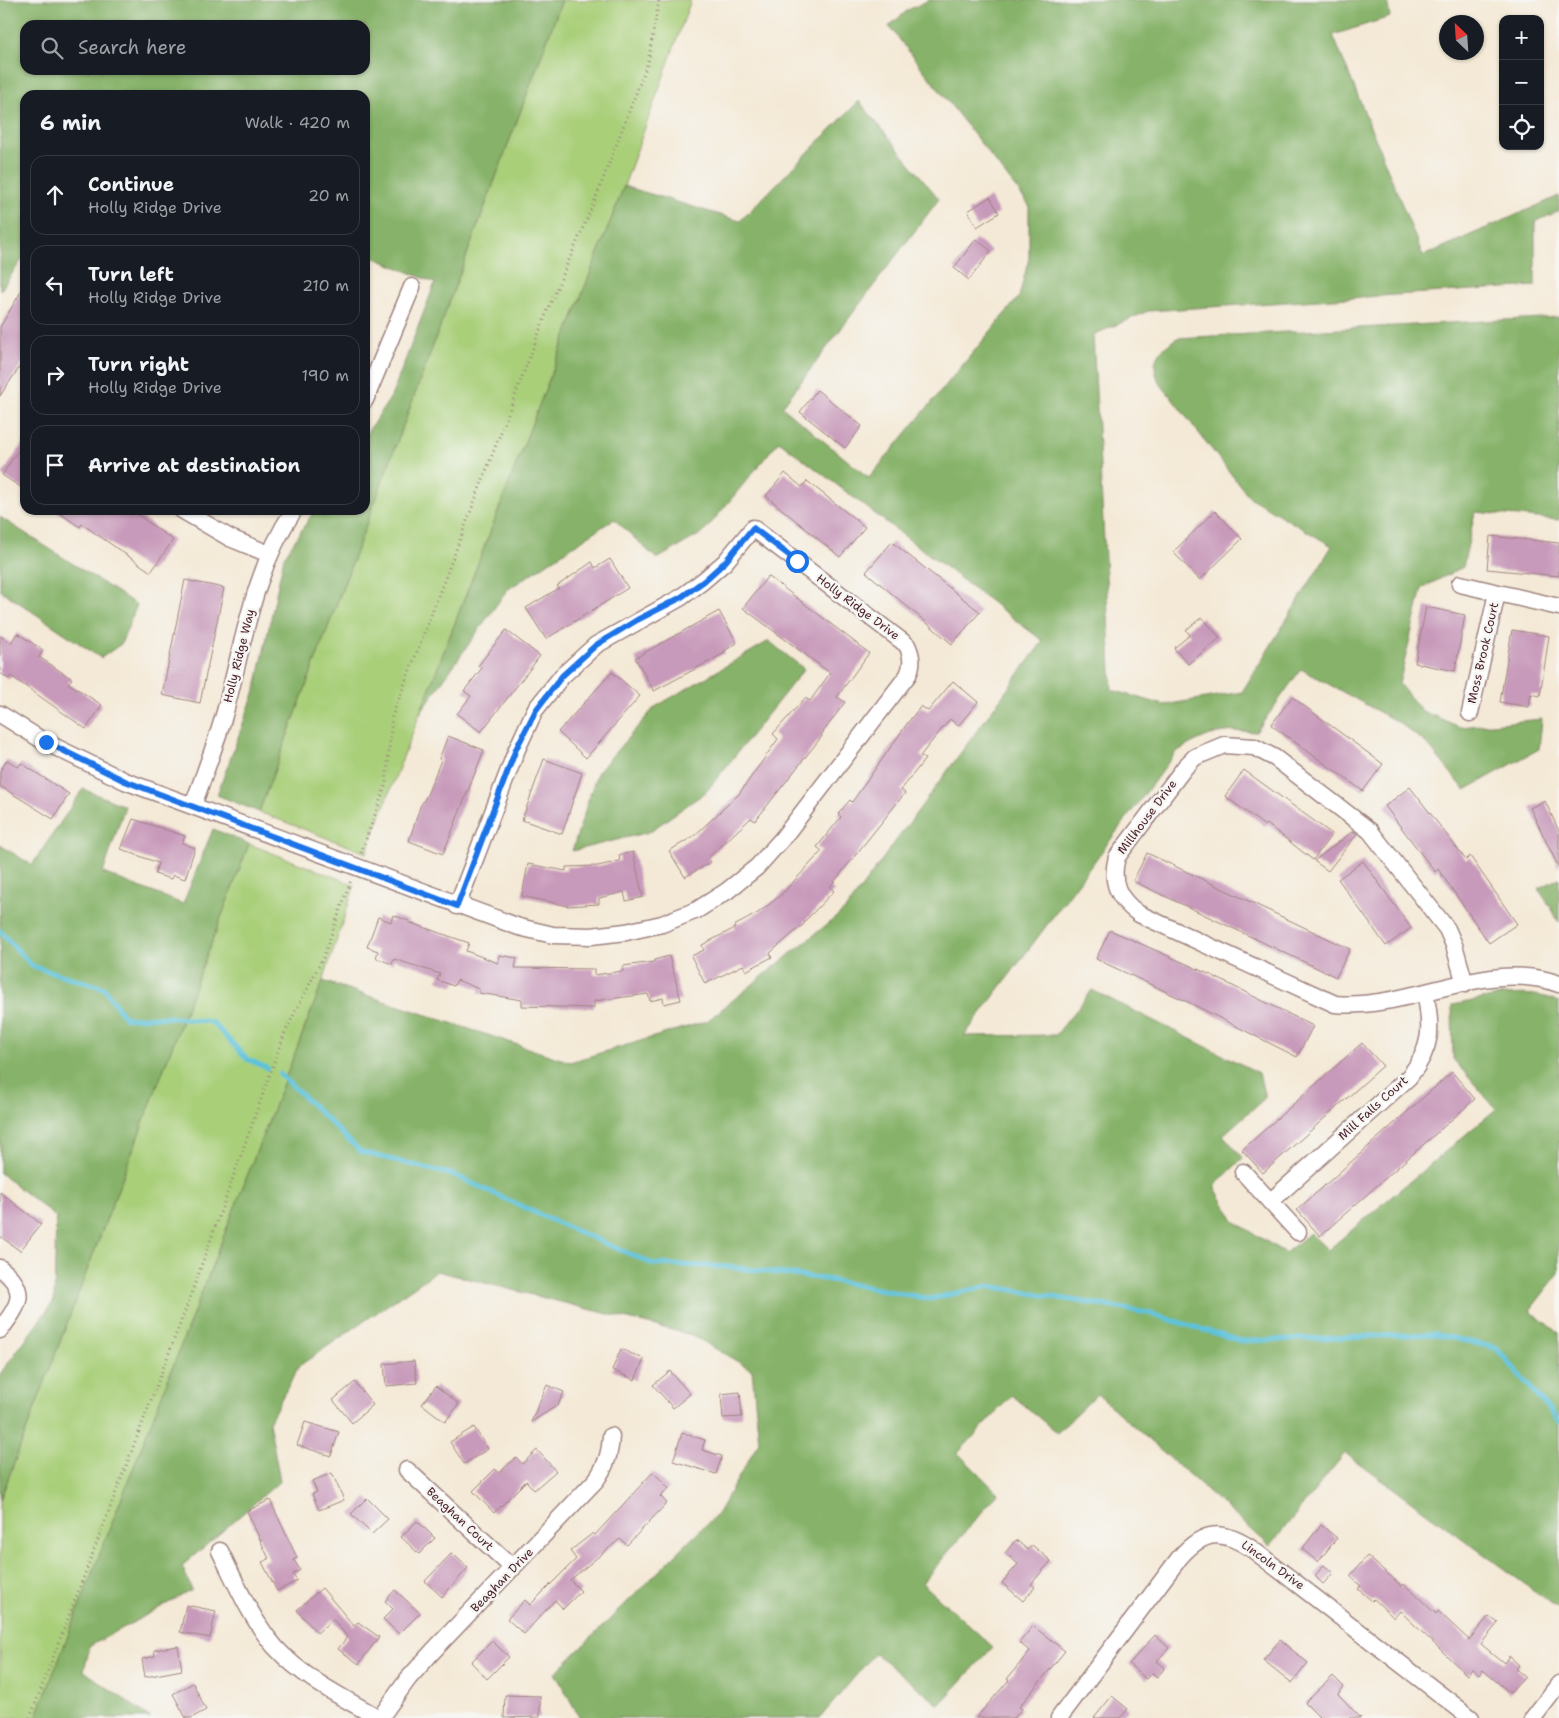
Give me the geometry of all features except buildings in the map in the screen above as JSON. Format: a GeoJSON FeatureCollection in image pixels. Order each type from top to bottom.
{"type":"FeatureCollection","features":[{"type":"Feature","properties":{"kind":"street"},"geometry":{"type":"LineString","coordinates":[[370,388],[412,287]]}},
{"type":"Feature","properties":{"kind":"street"},"geometry":{"type":"LineString","coordinates":[[191,515],[230,538],[269,554]]}},
{"type":"Feature","properties":{"kind":"street","name":"Holly Ridge Way"},"geometry":{"type":"LineString","coordinates":[[192,806],[221,726],[252,604],[269,554],[291,515]]}},
{"type":"Feature","properties":{"kind":"street","name":"Holly Ridge Drive"},"geometry":{"type":"LineString","coordinates":[[0,714],[84,763],[457,906],[519,927],[554,935],[592,936],[626,932],[662,924],[697,910],[727,891],[757,867],[782,838],[908,675],[912,666],[912,655],[907,645],[753,528],[725,562],[704,581],[680,598],[637,620],[596,645],[562,676],[536,710],[516,749],[457,906]]}},
{"type":"Feature","properties":{"kind":"street"},"geometry":{"type":"LineString","coordinates":[[1460,584],[1559,607]]}},
{"type":"Feature","properties":{"kind":"street","name":"Moss Brook Court"},"geometry":{"type":"LineString","coordinates":[[1470,713],[1497,593]]}},
{"type":"Feature","properties":{"kind":"street","name":"Millhouse Drive"},"geometry":{"type":"LineString","coordinates":[[1465,984],[1458,954],[1447,929],[1370,831],[1275,758],[1254,747],[1224,745],[1196,757],[1185,767],[1117,857],[1114,868],[1114,883],[1119,895],[1127,905],[1139,914],[1322,999],[1352,1005],[1425,992],[1465,984],[1505,976],[1536,977],[1559,984]]}},
{"type":"Feature","properties":{"kind":"street","name":"Mill Falls Court"},"geometry":{"type":"LineString","coordinates":[[1270,1202],[1409,1077],[1418,1066],[1424,1055],[1430,1032],[1425,992]]}},
{"type":"Feature","properties":{"kind":"street"},"geometry":{"type":"LineString","coordinates":[[1244,1172],[1298,1232]]}},
{"type":"Feature","properties":{"kind":"street"},"geometry":{"type":"LineString","coordinates":[[0,1268],[15,1282],[19,1291],[19,1302],[0,1330]]}},
{"type":"Feature","properties":{"kind":"street","name":"Beaghan Drive"},"geometry":{"type":"LineString","coordinates":[[379,1718],[427,1658],[596,1480],[610,1454],[611,1436]]}},
{"type":"Feature","properties":{"kind":"street","name":"Beaghan Court"},"geometry":{"type":"LineString","coordinates":[[407,1470],[513,1568]]}},
{"type":"Feature","properties":{"kind":"street","name":"Lincoln Drive"},"geometry":{"type":"LineString","coordinates":[[1059,1718],[1180,1557],[1191,1545],[1212,1535],[1237,1539],[1252,1549],[1471,1718]]}},
{"type":"Feature","properties":{"kind":"street"},"geometry":{"type":"LineString","coordinates":[[220,1551],[241,1595],[276,1647],[318,1683],[379,1718]]}},
{"type":"Feature","properties":{"kind":"street"},"geometry":{"type":"LineString","coordinates":[[1533,1718],[1559,1684]]}},
{"type":"Feature","properties":{"kind":"green space"},"geometry":{"type":"Polygon","coordinates":[[[0,0],[562,0],[370,515],[370,428],[391,397],[435,283],[370,256],[370,90],[20,90],[20,262],[0,291],[0,0]]]}},
{"type":"Feature","properties":{"kind":"green space"},"geometry":{"type":"Polygon","coordinates":[[[562,0],[691,0],[624,186],[366,853],[259,812],[562,0]]]}},
{"type":"Feature","properties":{"kind":"green space"},"geometry":{"type":"Polygon","coordinates":[[[929,0],[1387,0],[1390,17],[1333,35],[1423,256],[1559,196],[1559,211],[1535,222],[1535,286],[1148,311],[1093,335],[1112,690],[1164,705],[1242,692],[1332,546],[1249,497],[1159,382],[1155,367],[1156,361],[1165,347],[1177,338],[1559,317],[1559,520],[1475,512],[1463,567],[1422,588],[1399,684],[1422,711],[1460,727],[1542,719],[1539,749],[1465,790],[1427,744],[1401,724],[1301,669],[1256,732],[1233,731],[1214,734],[1176,752],[964,1036],[1056,1035],[1092,990],[1259,1073],[1265,1098],[1223,1135],[1243,1158],[1214,1186],[1234,1221],[1285,1253],[1310,1233],[1328,1250],[1496,1109],[1453,1059],[1452,1005],[1492,997],[1520,994],[1546,997],[1559,1002],[1559,1273],[1530,1310],[1559,1333],[1559,1609],[1345,1453],[1270,1546],[1097,1394],[1057,1433],[1012,1395],[958,1453],[998,1493],[922,1583],[993,1647],[939,1705],[875,1653],[820,1718],[580,1718],[555,1673],[718,1513],[759,1442],[752,1370],[692,1335],[437,1271],[299,1366],[269,1422],[280,1481],[182,1566],[192,1590],[90,1646],[84,1671],[151,1718],[36,1718],[323,981],[570,1062],[707,1021],[845,910],[1043,641],[779,441],[704,532],[657,559],[614,519],[507,590],[420,713],[624,186],[740,221],[859,101],[939,199],[782,407],[869,478],[1019,297],[1029,258],[1029,205],[889,26],[908,10],[929,0]]]}},
{"type":"Feature","properties":{"kind":"green space"},"geometry":{"type":"Polygon","coordinates":[[[312,515],[370,515],[259,812],[217,795],[256,688],[284,557],[312,515]]]}},
{"type":"Feature","properties":{"kind":"green space"},"geometry":{"type":"Polygon","coordinates":[[[0,517],[137,605],[121,644],[101,658],[0,590],[0,517]]]}},
{"type":"Feature","properties":{"kind":"green space"},"geometry":{"type":"Polygon","coordinates":[[[769,641],[804,669],[706,792],[649,832],[572,851],[597,773],[655,707],[769,641]]]}},
{"type":"Feature","properties":{"kind":"green space"},"geometry":{"type":"Polygon","coordinates":[[[83,789],[125,806],[103,873],[183,904],[213,829],[249,844],[0,1500],[0,1374],[54,1301],[56,1217],[0,1173],[0,845],[32,865],[83,789]]]}},
{"type":"Feature","properties":{"kind":"green space"},"geometry":{"type":"Polygon","coordinates":[[[249,844],[355,885],[323,981],[36,1718],[0,1718],[0,1500],[249,844]]]}},
{"type":"Feature","properties":{"kind":"green space"},"geometry":{"type":"Polygon","coordinates":[[[1559,878],[1559,923],[1551,907],[1538,889],[1559,878]]]}},
{"type":"Feature","properties":{"kind":"waterway"},"geometry":{"type":"LineString","coordinates":[[0,931],[32,966],[104,988],[125,1018],[167,1017],[212,1022],[247,1059],[267,1068]]}},
{"type":"Feature","properties":{"kind":"waterway"},"geometry":{"type":"LineString","coordinates":[[280,1074],[361,1152],[454,1175],[653,1264],[730,1267],[825,1279],[930,1299],[989,1286],[1148,1313],[1241,1341],[1436,1334],[1496,1348],[1559,1421]]}},
{"type":"Feature","properties":{"kind":"route"},"geometry":{"type":"LineString","coordinates":[[46,742],[84,763],[125,781],[457,906],[516,749],[536,710],[562,676],[596,645],[637,620],[680,598],[704,581],[725,562],[753,528],[797,561]]}}]}
